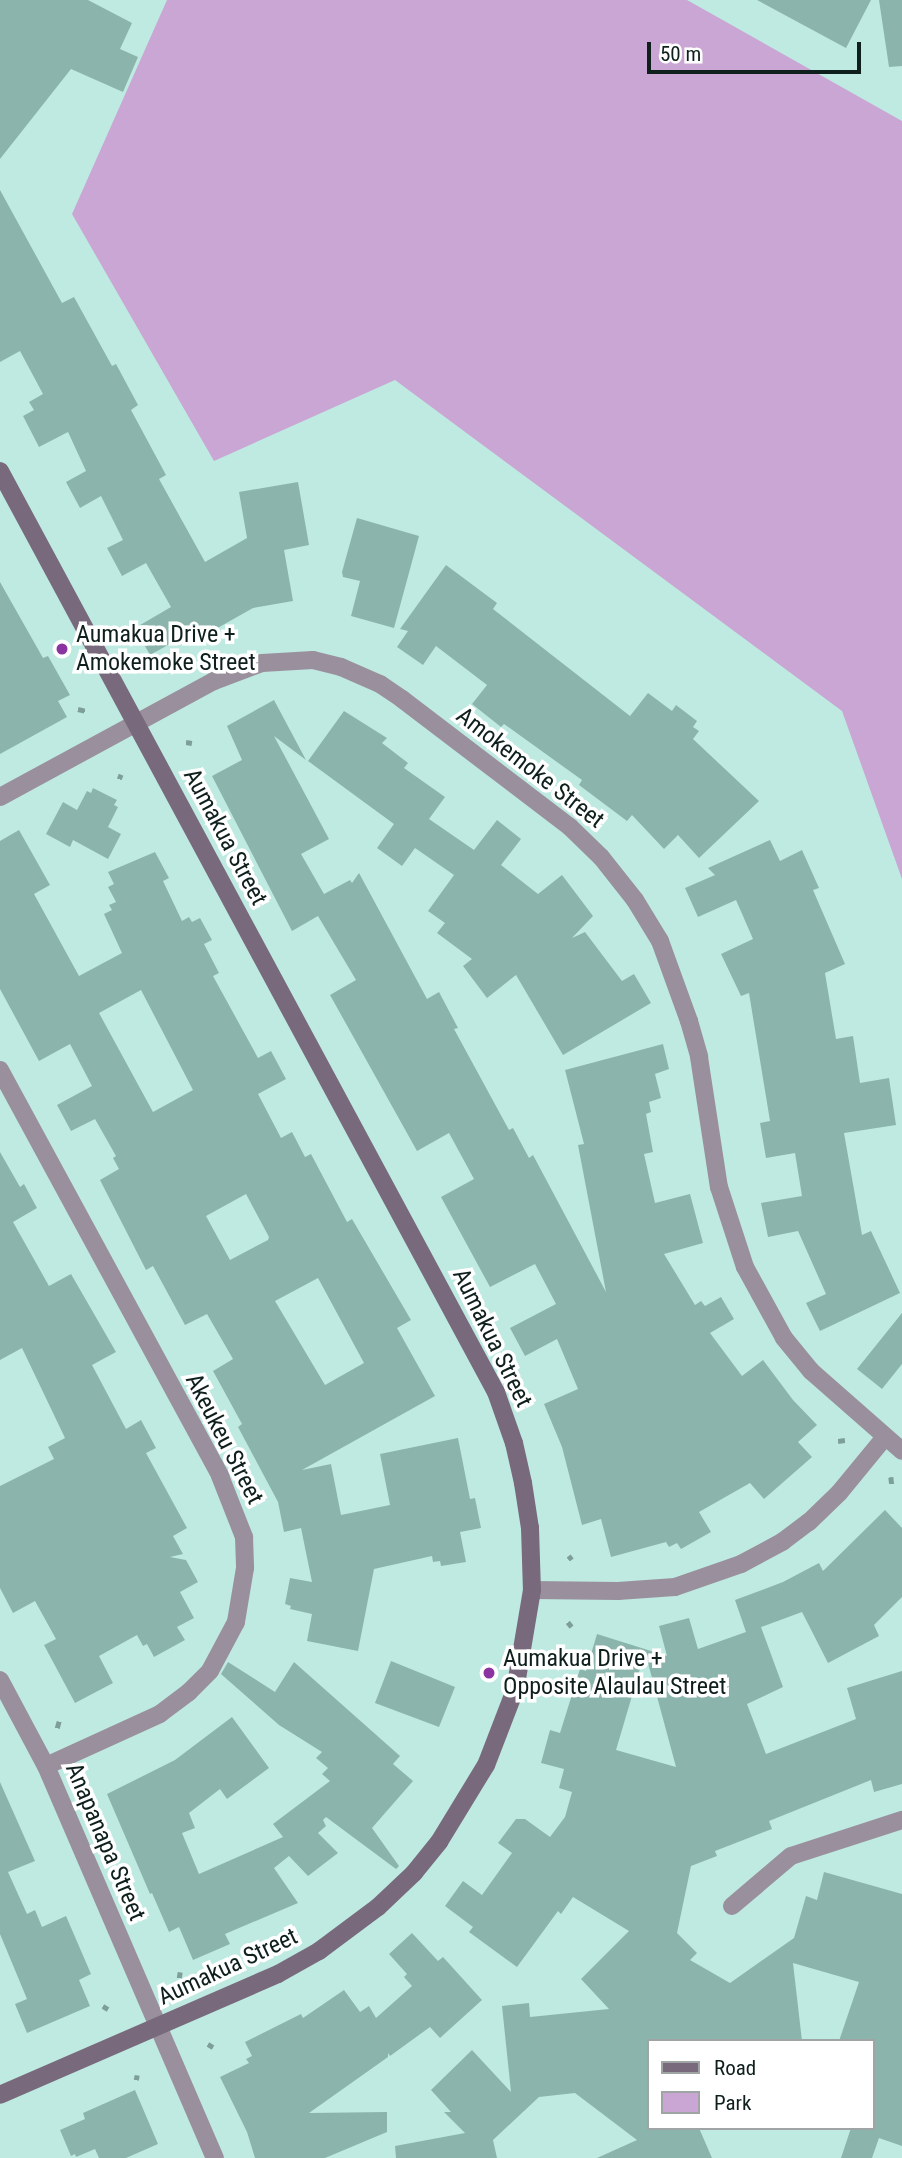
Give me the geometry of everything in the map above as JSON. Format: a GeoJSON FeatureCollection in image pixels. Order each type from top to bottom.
{"type":"FeatureCollection","features":[{"type":"Feature","properties":{"kind":"street","name":"Aumakua Street"},"geometry":{"type":"LineString","coordinates":[[0,471],[496,1392],[514,1443],[523,1483],[530,1528],[532,1590],[514,1690],[500,1732],[467,1801],[414,1873],[378,1907],[319,1951],[278,1974],[0,2095]]}},
{"type":"Feature","properties":{"kind":"street","name":"Amokemoke Street"},"geometry":{"type":"LineString","coordinates":[[0,797],[239,670],[286,661],[313,660],[341,667],[380,684],[402,699],[570,827],[601,857],[635,900],[660,940],[676,979],[699,1057],[719,1187],[731,1230],[751,1279],[784,1338],[811,1371],[902,1451]]}},
{"type":"Feature","properties":{"kind":"street","name":"Akeukeu Street"},"geometry":{"type":"LineString","coordinates":[[0,1070],[220,1476],[244,1537],[245,1568],[236,1622],[210,1671],[189,1692],[160,1714],[46,1766]]}},
{"type":"Feature","properties":{"kind":"street"},"geometry":{"type":"LineString","coordinates":[[532,1590],[618,1591],[676,1587],[741,1564],[782,1542],[809,1522],[839,1493],[885,1437]]}},
{"type":"Feature","properties":{"kind":"street","name":"Anapanapa Street"},"geometry":{"type":"LineString","coordinates":[[0,1680],[46,1766],[158,2026]]}},
{"type":"Feature","properties":{"kind":"street"},"geometry":{"type":"LineString","coordinates":[[733,1906],[791,1856],[902,1820]]}},
{"type":"Feature","properties":{"kind":"street"},"geometry":{"type":"LineString","coordinates":[[158,2026],[215,2158]]}},
{"type":"Feature","properties":{"kind":"path"},"geometry":{"type":"LineString","coordinates":[[78,709],[86,711]]}},
{"type":"Feature","properties":{"kind":"path"},"geometry":{"type":"LineString","coordinates":[[186,742],[192,743]]}},
{"type":"Feature","properties":{"kind":"path"},"geometry":{"type":"LineString","coordinates":[[838,1441],[845,1440]]}},
{"type":"Feature","properties":{"kind":"path"},"geometry":{"type":"LineString","coordinates":[[891,1477],[892,1485]]}},
{"type":"Feature","properties":{"kind":"path"},"geometry":{"type":"LineString","coordinates":[[57,1728],[59,1721]]}},
{"type":"Feature","properties":{"kind":"path"},"geometry":{"type":"LineString","coordinates":[[81,1782],[90,1784]]}},
{"type":"Feature","properties":{"kind":"green space"},"geometry":{"type":"Polygon","coordinates":[[[167,0],[687,0],[902,121],[902,879],[842,711],[395,380],[214,461],[72,214],[167,0]]]}},
{"type":"Feature","properties":{"kind":"building"},"geometry":{"type":"Polygon","coordinates":[[[0,0],[88,0],[132,23],[120,49],[138,57],[123,92],[71,69],[0,159],[0,0]]]}},
{"type":"Feature","properties":{"kind":"building"},"geometry":{"type":"Polygon","coordinates":[[[757,0],[871,0],[846,48],[757,0]]]}},
{"type":"Feature","properties":{"kind":"building"},"geometry":{"type":"Polygon","coordinates":[[[879,0],[902,0],[902,66],[889,67],[879,0]]]}},
{"type":"Feature","properties":{"kind":"building"},"geometry":{"type":"Polygon","coordinates":[[[0,190],[62,303],[74,297],[112,366],[116,364],[138,405],[131,410],[166,475],[159,479],[205,562],[247,538],[239,492],[298,482],[309,545],[284,550],[293,601],[253,608],[191,643],[186,635],[150,655],[135,628],[171,607],[146,563],[122,576],[107,548],[123,540],[101,496],[80,508],[66,482],[86,471],[68,432],[39,447],[23,416],[34,410],[29,402],[43,394],[20,351],[0,362],[0,190]]]}},
{"type":"Feature","properties":{"kind":"building"},"geometry":{"type":"Polygon","coordinates":[[[357,518],[419,536],[394,628],[351,616],[360,581],[343,577],[342,572],[357,518]]]}},
{"type":"Feature","properties":{"kind":"building"},"geometry":{"type":"Polygon","coordinates":[[[446,565],[497,603],[493,609],[630,716],[648,693],[672,711],[676,705],[697,721],[693,727],[699,731],[693,739],[759,801],[699,858],[678,835],[664,849],[632,815],[627,821],[579,785],[582,780],[504,724],[501,727],[472,704],[487,685],[436,646],[423,665],[397,647],[408,631],[400,629],[446,565]]]}},
{"type":"Feature","properties":{"kind":"building"},"geometry":{"type":"Polygon","coordinates":[[[0,582],[43,658],[48,656],[70,695],[58,701],[67,717],[0,754],[0,582]]]}},
{"type":"Feature","properties":{"kind":"building"},"geometry":{"type":"Polygon","coordinates":[[[274,700],[306,760],[274,736],[329,839],[301,854],[324,894],[350,880],[352,883],[359,873],[427,999],[439,992],[458,1028],[454,1029],[509,1130],[513,1128],[529,1158],[533,1155],[606,1292],[578,1145],[584,1144],[565,1070],[663,1044],[669,1069],[655,1074],[661,1098],[649,1102],[651,1112],[646,1114],[653,1152],[644,1154],[655,1203],[690,1194],[703,1243],[664,1254],[695,1305],[701,1301],[705,1306],[721,1297],[734,1319],[710,1333],[742,1376],[763,1360],[793,1400],[817,1425],[798,1442],[812,1457],[764,1499],[750,1483],[699,1512],[711,1532],[681,1549],[677,1543],[669,1547],[666,1542],[611,1557],[601,1519],[582,1525],[562,1447],[544,1404],[578,1389],[557,1339],[525,1356],[510,1328],[556,1304],[535,1264],[490,1287],[441,1197],[474,1179],[449,1133],[417,1151],[330,995],[356,980],[318,916],[292,931],[212,776],[242,760],[227,726],[274,700]]]}},
{"type":"Feature","properties":{"kind":"building"},"geometry":{"type":"Polygon","coordinates":[[[344,711],[387,738],[382,743],[408,763],[404,768],[445,797],[429,819],[474,850],[497,820],[521,839],[501,865],[538,894],[562,875],[593,916],[572,938],[585,932],[622,981],[634,974],[651,1003],[563,1055],[516,975],[487,998],[463,966],[472,959],[437,933],[445,923],[428,911],[454,875],[415,848],[402,866],[377,848],[394,824],[308,761],[344,711]]]}},
{"type":"Feature","properties":{"kind":"building"},"geometry":{"type":"Polygon","coordinates":[[[93,788],[117,800],[114,805],[118,807],[108,827],[121,834],[108,859],[73,840],[70,847],[46,834],[63,802],[77,810],[87,791],[91,793],[93,788]]]}},
{"type":"Feature","properties":{"kind":"building"},"geometry":{"type":"Polygon","coordinates":[[[19,830],[50,885],[34,894],[79,976],[122,953],[104,914],[112,910],[109,905],[116,902],[108,887],[114,884],[108,872],[155,852],[169,878],[163,881],[182,921],[189,917],[192,922],[200,918],[212,940],[204,944],[219,973],[213,976],[258,1058],[271,1051],[286,1079],[258,1094],[281,1138],[292,1132],[305,1157],[311,1154],[347,1222],[352,1219],[411,1320],[397,1328],[435,1396],[302,1470],[331,1464],[341,1515],[390,1505],[380,1454],[458,1438],[470,1499],[475,1498],[481,1528],[460,1532],[466,1562],[441,1566],[440,1561],[433,1562],[432,1556],[374,1569],[358,1651],[307,1641],[312,1614],[290,1609],[291,1606],[285,1604],[290,1578],[312,1582],[301,1528],[284,1532],[278,1502],[238,1427],[242,1424],[213,1371],[233,1359],[207,1314],[185,1325],[153,1266],[146,1270],[100,1180],[119,1169],[113,1158],[116,1156],[95,1119],[71,1131],[57,1105],[92,1086],[70,1044],[39,1061],[0,989],[0,841],[19,830]],[[141,990],[99,1013],[153,1112],[193,1090],[141,990]],[[246,1194],[206,1216],[230,1260],[268,1240],[269,1237],[246,1194]],[[318,1278],[275,1301],[325,1385],[364,1363],[318,1278]]]}},
{"type":"Feature","properties":{"kind":"building"},"geometry":{"type":"Polygon","coordinates":[[[770,840],[780,861],[802,850],[819,888],[813,890],[845,964],[825,973],[836,1039],[853,1036],[860,1083],[889,1078],[896,1125],[844,1133],[862,1235],[871,1231],[900,1293],[820,1331],[806,1303],[826,1294],[798,1231],[768,1237],[761,1203],[802,1196],[795,1153],[766,1158],[760,1123],[770,1121],[749,993],[741,996],[721,954],[753,939],[736,900],[698,917],[685,888],[715,875],[708,868],[770,840]]]}},
{"type":"Feature","properties":{"kind":"building"},"geometry":{"type":"Polygon","coordinates":[[[0,1152],[20,1187],[24,1184],[37,1208],[13,1222],[49,1286],[71,1274],[116,1352],[92,1365],[126,1429],[141,1420],[156,1448],[146,1453],[187,1528],[173,1536],[183,1554],[170,1557],[186,1560],[198,1582],[180,1592],[194,1618],[177,1627],[185,1640],[154,1657],[147,1644],[143,1646],[137,1635],[99,1656],[113,1683],[75,1703],[44,1645],[56,1639],[35,1601],[13,1613],[0,1588],[0,1486],[54,1459],[48,1447],[65,1438],[22,1348],[0,1360],[0,1152]]]}},
{"type":"Feature","properties":{"kind":"building"},"geometry":{"type":"Polygon","coordinates":[[[902,1313],[902,1364],[882,1389],[857,1369],[902,1313]]]}},
{"type":"Feature","properties":{"kind":"building"},"geometry":{"type":"Polygon","coordinates":[[[885,1510],[902,1528],[902,1597],[874,1625],[879,1636],[828,1663],[802,1612],[761,1627],[783,1687],[747,1704],[766,1754],[856,1719],[847,1688],[902,1671],[902,1784],[874,1792],[871,1780],[769,1821],[772,1829],[715,1851],[717,1856],[691,1866],[677,1933],[697,1953],[690,1960],[730,1983],[794,1938],[806,1896],[817,1900],[824,1872],[902,1894],[902,2146],[879,2138],[872,2158],[841,2158],[850,2130],[874,2130],[874,2039],[840,2039],[859,1982],[793,1963],[802,2039],[646,2039],[646,2130],[700,2130],[712,2158],[597,2158],[637,2140],[575,2093],[539,2097],[493,2140],[497,2158],[396,2158],[395,2146],[465,2133],[444,2112],[451,2112],[431,2090],[472,2050],[511,2092],[502,2006],[529,2003],[530,2017],[609,2009],[581,1979],[629,1931],[573,1897],[561,1914],[558,1911],[517,1967],[469,1932],[473,1927],[445,1906],[463,1881],[482,1895],[512,1853],[498,1843],[516,1819],[525,1819],[550,1837],[565,1817],[572,1792],[559,1788],[564,1769],[541,1763],[550,1730],[560,1733],[580,1669],[586,1671],[597,1634],[667,1656],[659,1626],[689,1618],[698,1649],[746,1632],[735,1600],[783,1582],[819,1563],[823,1571],[885,1510]],[[645,1652],[616,1750],[676,1767],[645,1652]]]}},
{"type":"Feature","properties":{"kind":"building"},"geometry":{"type":"Polygon","coordinates":[[[391,1661],[455,1687],[439,1727],[375,1703],[391,1661]]]}},
{"type":"Feature","properties":{"kind":"building"},"geometry":{"type":"Polygon","coordinates":[[[228,1662],[275,1692],[294,1662],[400,1756],[393,1764],[413,1781],[372,1828],[399,1866],[396,1869],[326,1817],[323,1820],[326,1826],[318,1833],[338,1853],[308,1876],[289,1856],[274,1868],[298,1903],[225,1934],[230,1944],[193,1960],[179,1927],[169,1932],[107,1794],[175,1760],[232,1717],[269,1768],[227,1799],[220,1789],[189,1813],[195,1828],[182,1833],[199,1874],[283,1837],[273,1824],[330,1781],[322,1774],[328,1768],[316,1758],[322,1752],[279,1725],[221,1674],[228,1662]]]}},
{"type":"Feature","properties":{"kind":"building"},"geometry":{"type":"Polygon","coordinates":[[[0,1782],[35,1861],[8,1872],[27,1914],[35,1910],[42,1927],[66,1916],[91,1974],[79,1980],[90,2006],[27,2033],[15,2004],[27,1999],[0,1934],[0,1782]]]}},
{"type":"Feature","properties":{"kind":"building"},"geometry":{"type":"Polygon","coordinates":[[[412,1933],[438,1961],[443,1957],[482,2000],[440,2038],[430,2027],[390,2056],[388,2053],[388,2057],[309,2113],[387,2112],[387,2132],[325,2158],[255,2158],[247,2132],[220,2077],[249,2063],[246,2059],[252,2056],[245,2042],[301,2014],[303,2018],[344,1990],[360,2012],[369,2006],[376,2018],[412,1986],[404,1977],[407,1974],[389,1954],[412,1933]]]}},
{"type":"Feature","properties":{"kind":"building"},"geometry":{"type":"Polygon","coordinates":[[[135,2090],[158,2144],[126,2158],[99,2158],[95,2149],[76,2157],[75,2154],[71,2156],[60,2130],[85,2119],[83,2113],[135,2090]]]}},
{"type":"Feature","properties":{"kind":"place","name":"Aumakua Drive + Amokemoke Street"},"geometry":{"type":"Point","coordinates":[62,649]}},
{"type":"Feature","properties":{"kind":"place","name":"Aumakua Drive + Opposite Alaulau Street"},"geometry":{"type":"Point","coordinates":[489,1673]}}]}
